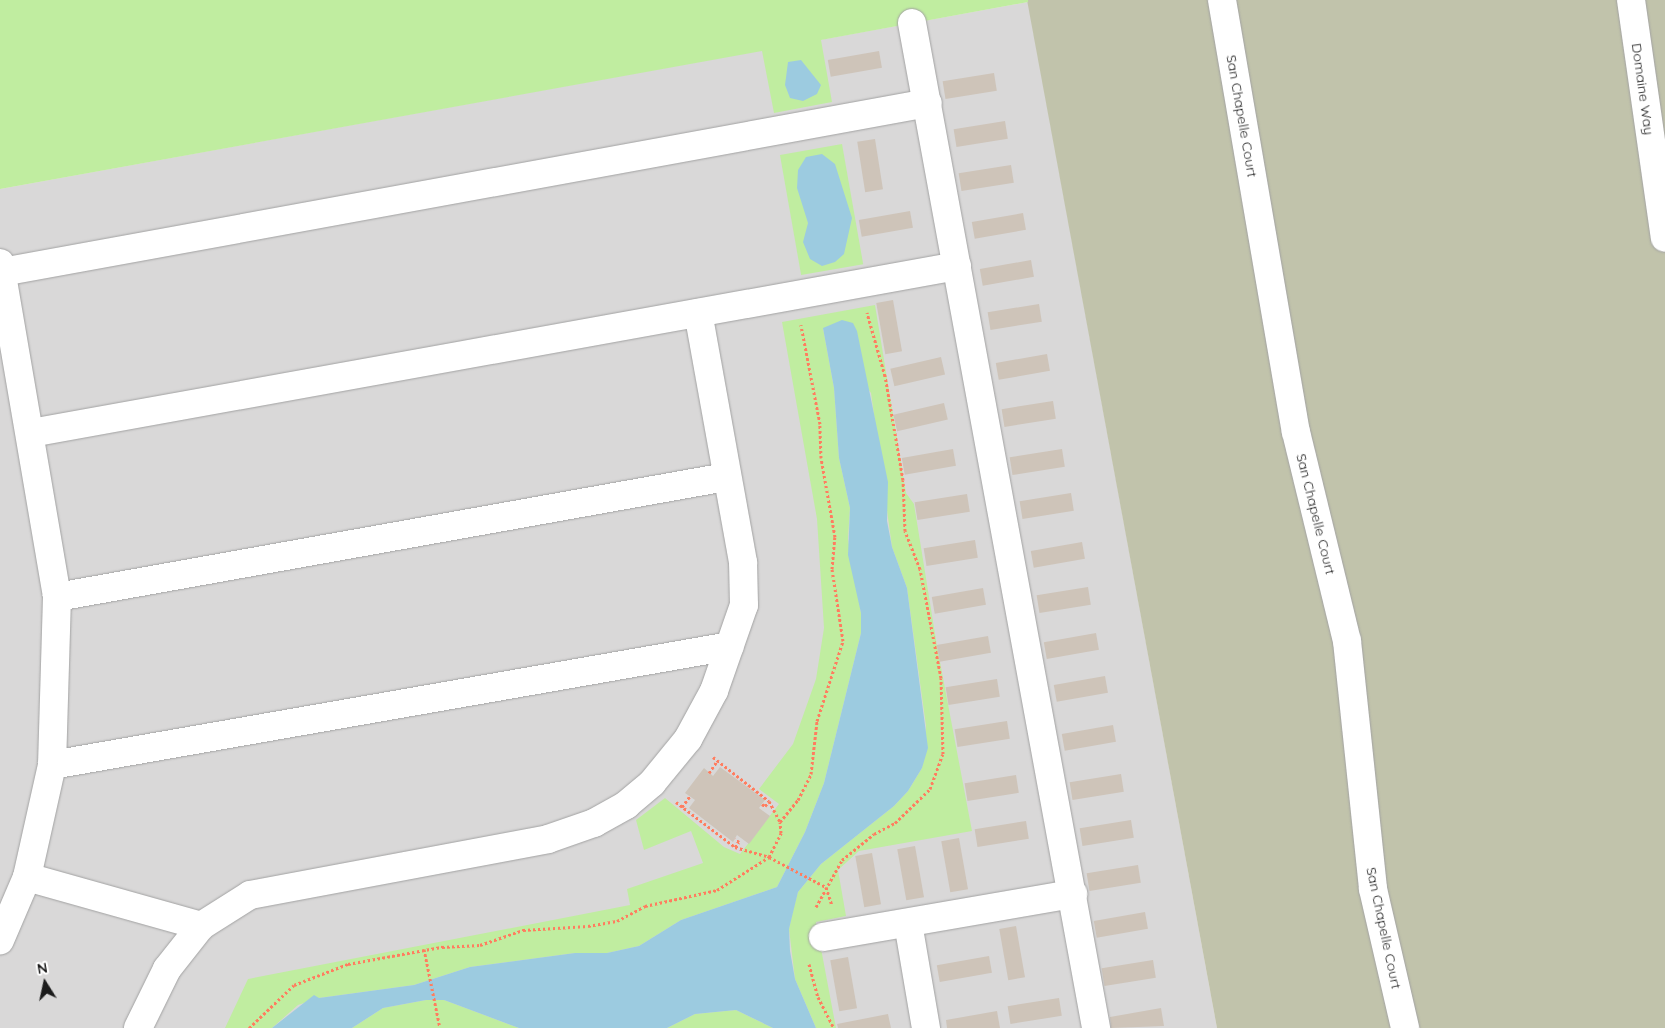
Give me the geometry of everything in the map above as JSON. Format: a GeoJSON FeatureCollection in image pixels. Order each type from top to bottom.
{"type":"FeatureCollection","features":[{"type":"Feature","properties":{"kind":"street","name":"San Chapelle Court"},"geometry":{"type":"LineString","coordinates":[[1222,0],[1296,432],[1347,641],[1373,889],[1405,1028]]}},
{"type":"Feature","properties":{"kind":"street","name":"Domaine Way"},"geometry":{"type":"LineString","coordinates":[[1630,0],[1665,238]]}},
{"type":"Feature","properties":{"kind":"street"},"geometry":{"type":"LineString","coordinates":[[912,23],[928,102],[1096,1028]]}},
{"type":"Feature","properties":{"kind":"street"},"geometry":{"type":"LineString","coordinates":[[0,940],[28,877],[52,765],[57,597],[32,433],[1,268],[928,102]]}},
{"type":"Feature","properties":{"kind":"street"},"geometry":{"type":"LineString","coordinates":[[32,433],[957,266]]}},
{"type":"Feature","properties":{"kind":"street"},"geometry":{"type":"LineString","coordinates":[[138,1028],[167,969],[201,926],[250,895],[548,839],[594,823],[626,805],[652,783],[688,739],[714,691],[744,605],[743,562],[726,477],[698,313]]}},
{"type":"Feature","properties":{"kind":"street"},"geometry":{"type":"LineString","coordinates":[[57,597],[726,477]]}},
{"type":"Feature","properties":{"kind":"street"},"geometry":{"type":"LineString","coordinates":[[52,765],[730,646]]}},
{"type":"Feature","properties":{"kind":"street"},"geometry":{"type":"LineString","coordinates":[[28,877],[201,926]]}},
{"type":"Feature","properties":{"kind":"street"},"geometry":{"type":"LineString","coordinates":[[815,946],[908,922],[1073,894]]}},
{"type":"Feature","properties":{"kind":"street"},"geometry":{"type":"LineString","coordinates":[[908,922],[926,1028]]}},
{"type":"Feature","properties":{"kind":"path"},"geometry":{"type":"LineString","coordinates":[[814,912],[842,860],[874,834],[895,823],[930,789],[943,754],[941,678],[920,569],[905,531],[903,480],[885,376],[860,284]]}},
{"type":"Feature","properties":{"kind":"path"},"geometry":{"type":"LineString","coordinates":[[688,739],[769,801],[780,822]]}},
{"type":"Feature","properties":{"kind":"path"},"geometry":{"type":"LineString","coordinates":[[709,772],[717,761]]}},
{"type":"Feature","properties":{"kind":"path"},"geometry":{"type":"LineString","coordinates":[[652,783],[735,847],[769,856],[782,865],[819,882]]}},
{"type":"Feature","properties":{"kind":"path"},"geometry":{"type":"LineString","coordinates":[[682,807],[690,796]]}},
{"type":"Feature","properties":{"kind":"path"},"geometry":{"type":"LineString","coordinates":[[762,804],[765,806],[769,801]]}},
{"type":"Feature","properties":{"kind":"path"},"geometry":{"type":"LineString","coordinates":[[735,839],[739,842],[735,847]]}},
{"type":"Feature","properties":{"kind":"path"},"geometry":{"type":"LineString","coordinates":[[815,946],[813,983],[834,1028]]}},
{"type":"Feature","properties":{"kind":"path"},"geometry":{"type":"LineString","coordinates":[[424,949],[434,1006],[440,1028]]}},
{"type":"Feature","properties":{"kind":"shaded area"},"geometry":{"type":"Polygon","coordinates":[[[1027,0],[1665,0],[1665,1028],[1217,1028],[1027,0]]]}},
{"type":"Feature","properties":{"kind":"shaded area"},"geometry":{"type":"Polygon","coordinates":[[[1028,2],[1217,1028],[0,1028],[0,189],[1028,2]]]}},
{"type":"Feature","properties":{"kind":"green space"},"geometry":{"type":"Polygon","coordinates":[[[0,0],[1028,0],[1028,2],[821,40],[832,102],[774,113],[762,51],[0,189],[0,0]]]}},
{"type":"Feature","properties":{"kind":"green space"},"geometry":{"type":"Polygon","coordinates":[[[842,144],[863,264],[801,275],[780,155],[842,144]]]}},
{"type":"Feature","properties":{"kind":"green space"},"geometry":{"type":"Polygon","coordinates":[[[875,305],[906,493],[914,504],[937,646],[972,831],[859,851],[838,870],[846,916],[816,922],[836,1028],[816,1028],[795,979],[789,929],[798,892],[821,864],[894,806],[908,791],[922,768],[926,726],[907,588],[892,547],[871,393],[823,328],[834,388],[839,458],[850,508],[848,539],[861,613],[861,633],[824,783],[805,832],[777,887],[681,920],[639,946],[607,953],[575,953],[470,967],[414,985],[319,998],[298,1005],[272,1028],[225,1028],[248,979],[630,905],[627,889],[703,863],[691,831],[644,850],[636,820],[665,798],[724,847],[740,854],[779,804],[759,789],[793,744],[816,679],[824,628],[817,519],[782,322],[875,305]]]}},
{"type":"Feature","properties":{"kind":"green space"},"geometry":{"type":"Polygon","coordinates":[[[426,1000],[444,1000],[519,1028],[352,1028],[383,1008],[426,1000]]]}},
{"type":"Feature","properties":{"kind":"green space"},"geometry":{"type":"Polygon","coordinates":[[[736,1010],[773,1028],[667,1028],[695,1014],[736,1010]]]}},
{"type":"Feature","properties":{"kind":"water"},"geometry":{"type":"Polygon","coordinates":[[[801,60],[821,85],[817,94],[803,101],[790,98],[785,85],[788,62],[801,60]]]}},
{"type":"Feature","properties":{"kind":"water"},"geometry":{"type":"Polygon","coordinates":[[[822,154],[835,164],[852,218],[844,254],[835,262],[822,266],[810,259],[803,242],[808,223],[797,188],[798,170],[806,157],[822,154]]]}},
{"type":"Feature","properties":{"kind":"water"},"geometry":{"type":"Polygon","coordinates":[[[842,320],[853,323],[857,331],[888,482],[887,521],[892,547],[907,588],[928,748],[922,768],[908,791],[894,806],[821,864],[798,892],[789,929],[790,951],[795,979],[816,1028],[773,1028],[736,1010],[695,1014],[667,1028],[519,1028],[444,1000],[426,1000],[383,1008],[352,1028],[272,1028],[314,995],[319,998],[414,985],[470,967],[575,953],[607,953],[639,946],[681,920],[777,887],[805,832],[824,783],[861,633],[861,613],[848,555],[850,508],[839,458],[834,388],[823,328],[842,320]]]}},
{"type":"Feature","properties":{"kind":"building"},"geometry":{"type":"Polygon","coordinates":[[[879,51],[882,68],[831,77],[828,60],[879,51]]]}},
{"type":"Feature","properties":{"kind":"building"},"geometry":{"type":"Polygon","coordinates":[[[994,73],[997,91],[945,99],[943,81],[994,73]]]}},
{"type":"Feature","properties":{"kind":"building"},"geometry":{"type":"Polygon","coordinates":[[[1005,121],[1008,139],[956,147],[954,129],[1005,121]]]}},
{"type":"Feature","properties":{"kind":"building"},"geometry":{"type":"Polygon","coordinates":[[[875,139],[883,189],[865,192],[857,142],[875,139]]]}},
{"type":"Feature","properties":{"kind":"building"},"geometry":{"type":"Polygon","coordinates":[[[1011,165],[1014,183],[961,191],[959,173],[1011,165]]]}},
{"type":"Feature","properties":{"kind":"building"},"geometry":{"type":"Polygon","coordinates":[[[910,211],[913,228],[862,237],[859,220],[910,211]]]}},
{"type":"Feature","properties":{"kind":"building"},"geometry":{"type":"Polygon","coordinates":[[[1023,213],[1026,230],[975,239],[972,222],[1023,213]]]}},
{"type":"Feature","properties":{"kind":"building"},"geometry":{"type":"Polygon","coordinates":[[[1031,260],[1034,277],[983,286],[980,269],[1031,260]]]}},
{"type":"Feature","properties":{"kind":"building"},"geometry":{"type":"Polygon","coordinates":[[[893,300],[902,351],[885,354],[876,303],[893,300]]]}},
{"type":"Feature","properties":{"kind":"building"},"geometry":{"type":"Polygon","coordinates":[[[1039,304],[1042,322],[990,330],[988,312],[1039,304]]]}},
{"type":"Feature","properties":{"kind":"building"},"geometry":{"type":"Polygon","coordinates":[[[1047,354],[1050,371],[999,380],[996,363],[1047,354]]]}},
{"type":"Feature","properties":{"kind":"building"},"geometry":{"type":"Polygon","coordinates":[[[941,357],[945,375],[894,386],[890,369],[941,357]]]}},
{"type":"Feature","properties":{"kind":"building"},"geometry":{"type":"Polygon","coordinates":[[[1053,401],[1056,419],[1004,427],[1002,409],[1053,401]]]}},
{"type":"Feature","properties":{"kind":"building"},"geometry":{"type":"Polygon","coordinates":[[[944,403],[948,420],[897,431],[893,415],[944,403]]]}},
{"type":"Feature","properties":{"kind":"building"},"geometry":{"type":"Polygon","coordinates":[[[953,449],[956,466],[905,475],[902,458],[953,449]]]}},
{"type":"Feature","properties":{"kind":"building"},"geometry":{"type":"Polygon","coordinates":[[[1062,449],[1065,467],[1012,475],[1010,457],[1062,449]]]}},
{"type":"Feature","properties":{"kind":"building"},"geometry":{"type":"Polygon","coordinates":[[[1071,493],[1074,511],[1022,519],[1020,501],[1071,493]]]}},
{"type":"Feature","properties":{"kind":"building"},"geometry":{"type":"Polygon","coordinates":[[[967,494],[970,512],[917,520],[915,502],[967,494]]]}},
{"type":"Feature","properties":{"kind":"building"},"geometry":{"type":"Polygon","coordinates":[[[975,540],[978,558],[926,566],[924,548],[975,540]]]}},
{"type":"Feature","properties":{"kind":"building"},"geometry":{"type":"Polygon","coordinates":[[[1082,542],[1085,559],[1034,568],[1031,551],[1082,542]]]}},
{"type":"Feature","properties":{"kind":"building"},"geometry":{"type":"Polygon","coordinates":[[[1088,587],[1091,605],[1039,613],[1037,595],[1088,587]]]}},
{"type":"Feature","properties":{"kind":"building"},"geometry":{"type":"Polygon","coordinates":[[[983,588],[986,605],[935,614],[932,597],[983,588]]]}},
{"type":"Feature","properties":{"kind":"building"},"geometry":{"type":"Polygon","coordinates":[[[1096,633],[1099,650],[1047,659],[1044,642],[1096,633]]]}},
{"type":"Feature","properties":{"kind":"building"},"geometry":{"type":"Polygon","coordinates":[[[988,636],[991,653],[940,662],[937,645],[988,636]]]}},
{"type":"Feature","properties":{"kind":"building"},"geometry":{"type":"Polygon","coordinates":[[[1105,676],[1108,693],[1057,702],[1054,685],[1105,676]]]}},
{"type":"Feature","properties":{"kind":"building"},"geometry":{"type":"Polygon","coordinates":[[[997,679],[1000,697],[948,705],[946,687],[997,679]]]}},
{"type":"Feature","properties":{"kind":"building"},"geometry":{"type":"Polygon","coordinates":[[[1007,721],[1010,739],[957,747],[955,729],[1007,721]]]}},
{"type":"Feature","properties":{"kind":"building"},"geometry":{"type":"Polygon","coordinates":[[[1113,725],[1116,742],[1065,751],[1062,734],[1113,725]]]}},
{"type":"Feature","properties":{"kind":"building"},"geometry":{"type":"Polygon","coordinates":[[[720,767],[765,800],[759,808],[770,816],[749,844],[737,835],[733,842],[689,808],[695,800],[685,793],[704,768],[713,776],[720,767]]]}},
{"type":"Feature","properties":{"kind":"building"},"geometry":{"type":"Polygon","coordinates":[[[1121,774],[1124,792],[1072,800],[1070,782],[1121,774]]]}},
{"type":"Feature","properties":{"kind":"building"},"geometry":{"type":"Polygon","coordinates":[[[1016,775],[1019,793],[967,801],[965,783],[1016,775]]]}},
{"type":"Feature","properties":{"kind":"building"},"geometry":{"type":"Polygon","coordinates":[[[1131,820],[1134,838],[1082,846],[1080,828],[1131,820]]]}},
{"type":"Feature","properties":{"kind":"building"},"geometry":{"type":"Polygon","coordinates":[[[1026,821],[1029,839],[977,847],[975,829],[1026,821]]]}},
{"type":"Feature","properties":{"kind":"building"},"geometry":{"type":"Polygon","coordinates":[[[959,838],[968,889],[950,892],[941,841],[959,838]]]}},
{"type":"Feature","properties":{"kind":"building"},"geometry":{"type":"Polygon","coordinates":[[[915,846],[924,897],[906,900],[897,849],[915,846]]]}},
{"type":"Feature","properties":{"kind":"building"},"geometry":{"type":"Polygon","coordinates":[[[872,853],[881,904],[864,907],[855,856],[872,853]]]}},
{"type":"Feature","properties":{"kind":"building"},"geometry":{"type":"Polygon","coordinates":[[[1138,865],[1141,883],[1089,891],[1087,873],[1138,865]]]}},
{"type":"Feature","properties":{"kind":"building"},"geometry":{"type":"Polygon","coordinates":[[[1145,912],[1148,929],[1097,938],[1094,921],[1145,912]]]}},
{"type":"Feature","properties":{"kind":"building"},"geometry":{"type":"Polygon","coordinates":[[[1016,926],[1025,977],[1008,980],[999,929],[1016,926]]]}},
{"type":"Feature","properties":{"kind":"building"},"geometry":{"type":"Polygon","coordinates":[[[989,956],[992,973],[940,982],[937,965],[989,956]]]}},
{"type":"Feature","properties":{"kind":"building"},"geometry":{"type":"Polygon","coordinates":[[[848,957],[857,1008],[839,1011],[830,960],[848,957]]]}},
{"type":"Feature","properties":{"kind":"building"},"geometry":{"type":"Polygon","coordinates":[[[1153,960],[1156,978],[1104,986],[1102,968],[1153,960]]]}},
{"type":"Feature","properties":{"kind":"building"},"geometry":{"type":"Polygon","coordinates":[[[1059,998],[1062,1016],[1010,1024],[1008,1006],[1059,998]]]}},
{"type":"Feature","properties":{"kind":"building"},"geometry":{"type":"Polygon","coordinates":[[[1161,1008],[1164,1026],[1111,1028],[1110,1017],[1161,1008]]]}},
{"type":"Feature","properties":{"kind":"building"},"geometry":{"type":"Polygon","coordinates":[[[997,1011],[1000,1028],[947,1028],[946,1020],[997,1011]]]}},
{"type":"Feature","properties":{"kind":"building"},"geometry":{"type":"Polygon","coordinates":[[[888,1014],[891,1028],[838,1028],[837,1024],[888,1014]]]}}]}
